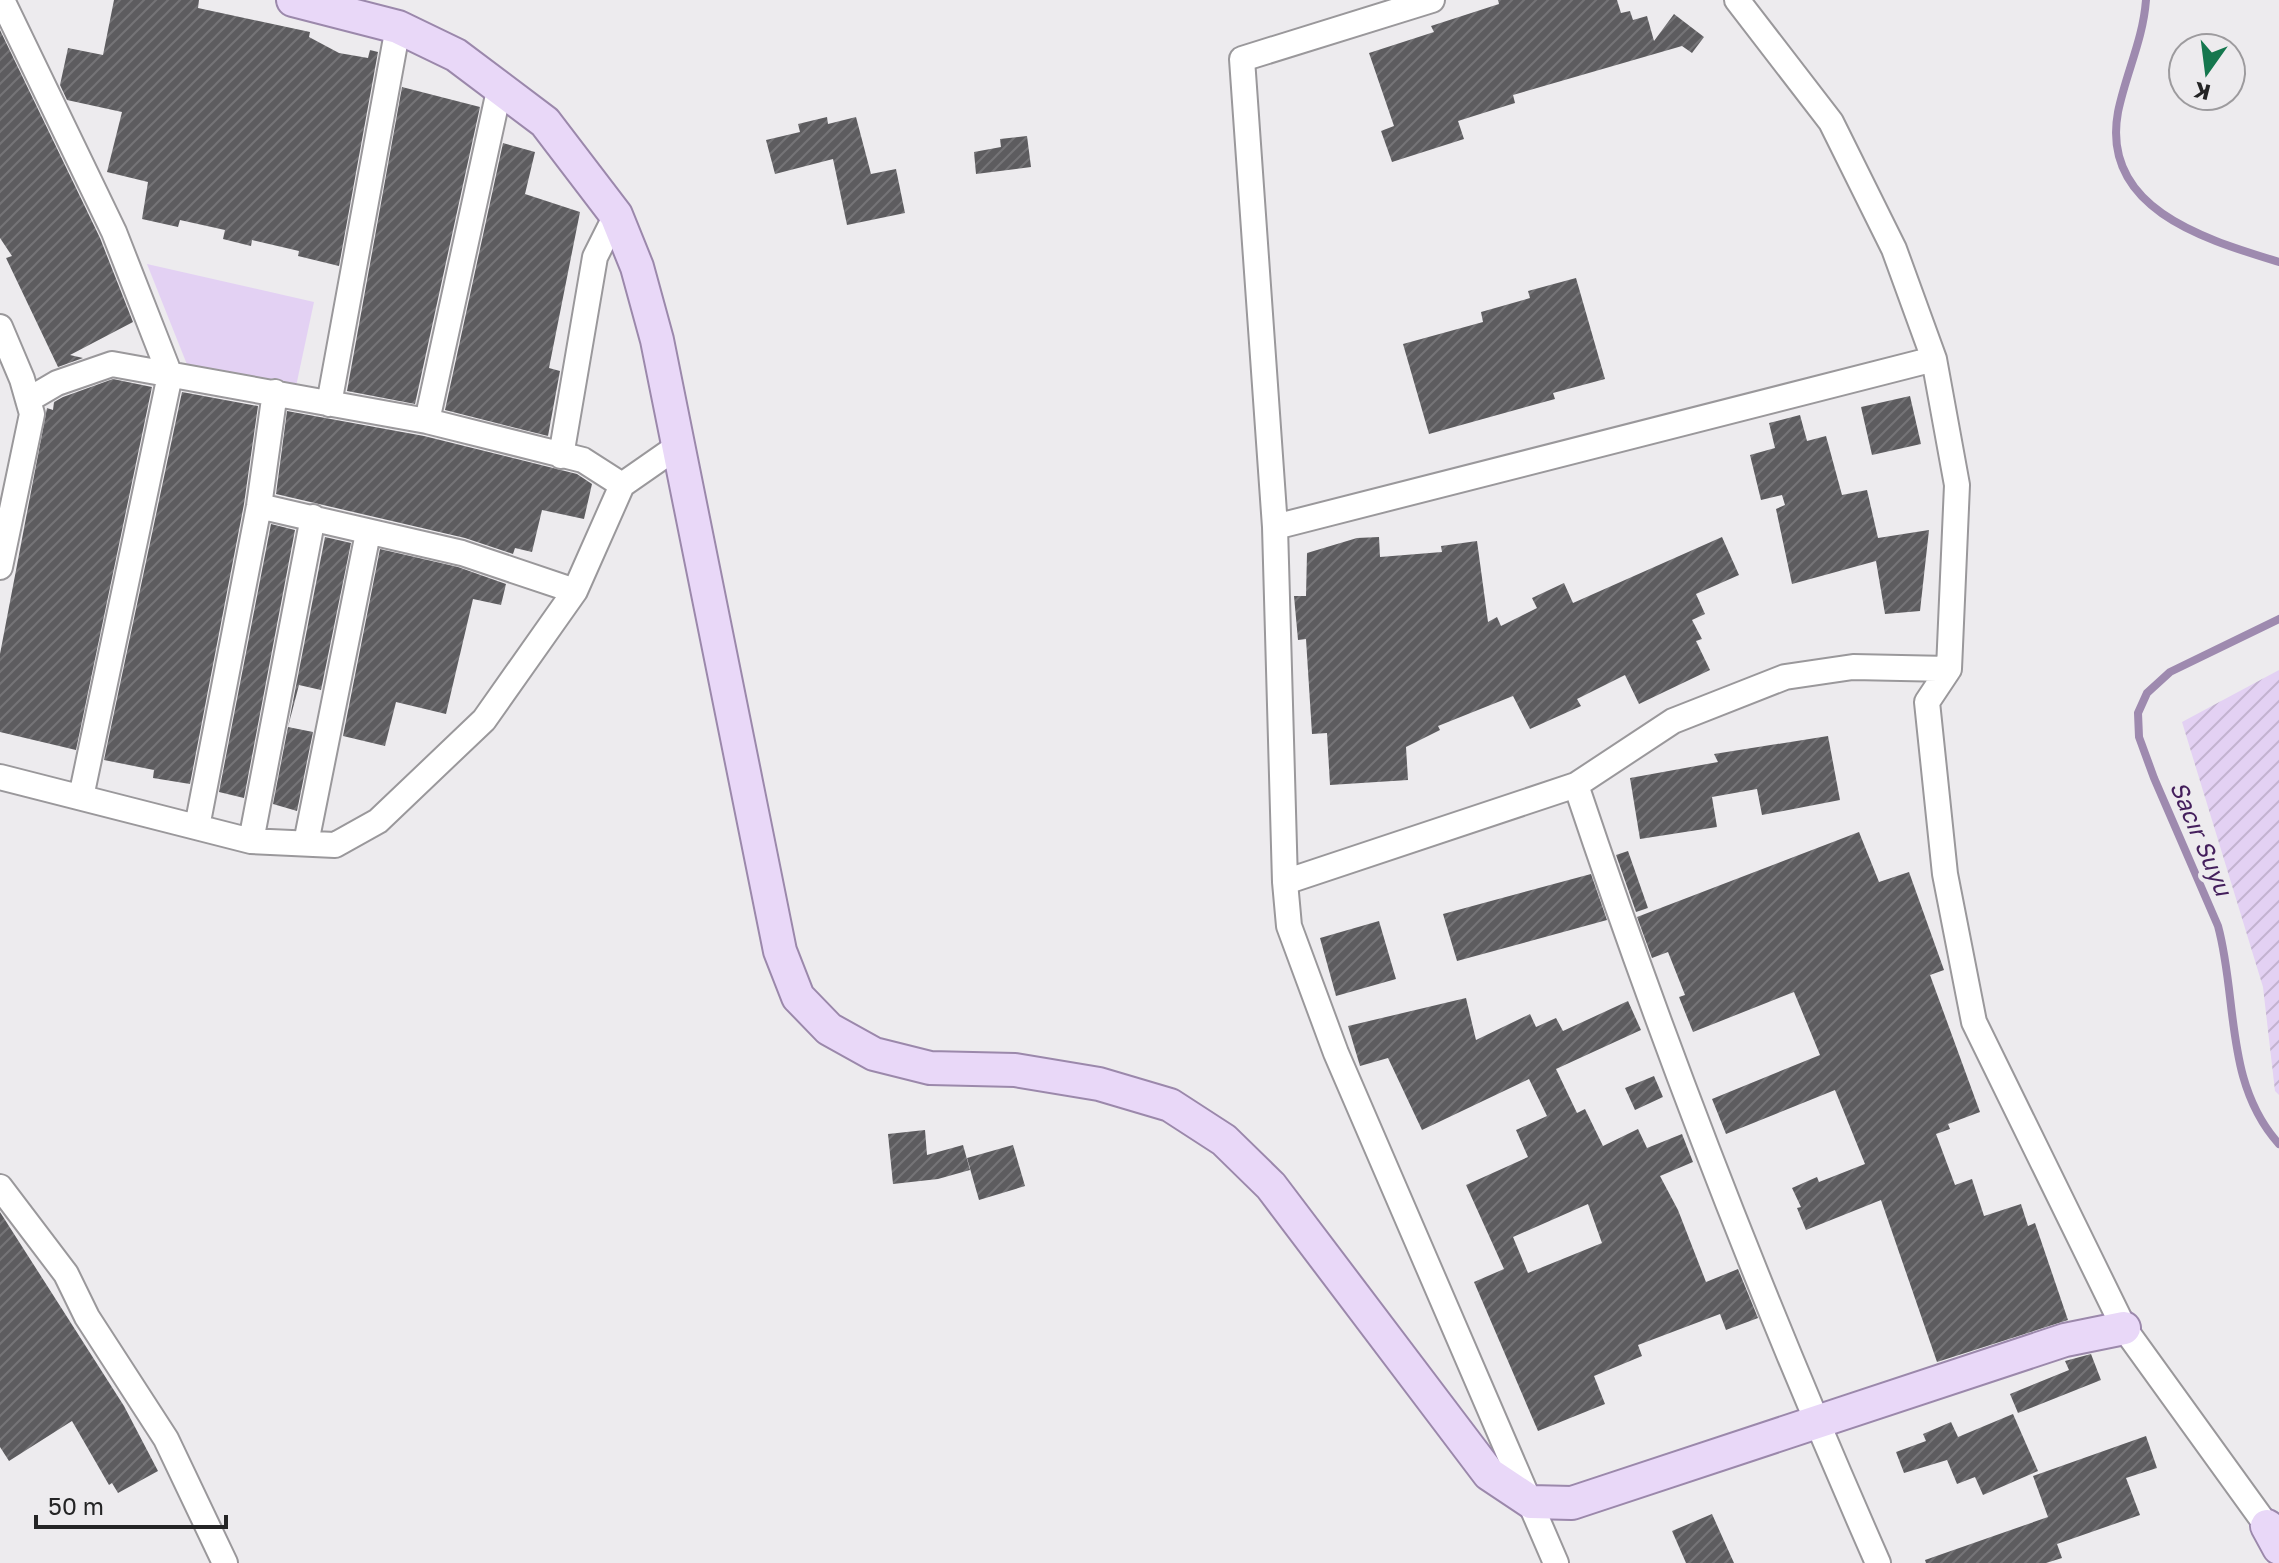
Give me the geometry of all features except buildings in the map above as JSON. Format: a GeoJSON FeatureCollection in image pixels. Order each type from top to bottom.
{"type":"FeatureCollection","features":[{"type":"Feature","properties":{"kind":"main road"},"geometry":{"type":"LineString","coordinates":[[293,0],[398,27],[456,55],[545,122],[616,215],[637,267],[657,340],[780,951],[798,997],[829,1029],[874,1054],[930,1068],[1015,1070],[1099,1084],[1170,1105],[1224,1140],[1271,1186],[1489,1474],[1531,1502],[1572,1503],[2065,1340],[2124,1328]]}},
{"type":"Feature","properties":{"kind":"street"},"geometry":{"type":"LineString","coordinates":[[2,0],[114,232],[170,375],[81,797]]}},
{"type":"Feature","properties":{"kind":"street"},"geometry":{"type":"LineString","coordinates":[[1432,0],[1242,59],[1275,527],[1285,882],[1289,926],[1336,1053],[1556,1563]]}},
{"type":"Feature","properties":{"kind":"street"},"geometry":{"type":"LineString","coordinates":[[1737,0],[1831,122],[1894,249],[1934,359],[1957,485],[1949,669],[1927,702],[1945,874],[1974,1022],[2124,1328],[2275,1536]]}},
{"type":"Feature","properties":{"kind":"street"},"geometry":{"type":"LineString","coordinates":[[329,404],[398,27]]}},
{"type":"Feature","properties":{"kind":"street"},"geometry":{"type":"LineString","coordinates":[[427,421],[500,86]]}},
{"type":"Feature","properties":{"kind":"street"},"geometry":{"type":"LineString","coordinates":[[561,456],[595,257],[616,215]]}},
{"type":"Feature","properties":{"kind":"street"},"geometry":{"type":"LineString","coordinates":[[0,327],[32,414],[0,567]]}},
{"type":"Feature","properties":{"kind":"street"},"geometry":{"type":"LineString","coordinates":[[1275,527],[1934,359]]}},
{"type":"Feature","properties":{"kind":"street"},"geometry":{"type":"LineString","coordinates":[[28,400],[57,383],[112,364],[427,421],[583,460],[622,485]]}},
{"type":"Feature","properties":{"kind":"street"},"geometry":{"type":"LineString","coordinates":[[197,827],[259,506],[275,392]]}},
{"type":"Feature","properties":{"kind":"street"},"geometry":{"type":"LineString","coordinates":[[0,777],[251,841],[335,845],[378,821],[484,720],[575,591],[622,485],[678,446]]}},
{"type":"Feature","properties":{"kind":"street"},"geometry":{"type":"LineString","coordinates":[[259,506],[462,553],[575,591]]}},
{"type":"Feature","properties":{"kind":"street"},"geometry":{"type":"LineString","coordinates":[[251,841],[313,517]]}},
{"type":"Feature","properties":{"kind":"street"},"geometry":{"type":"LineString","coordinates":[[306,843],[368,533]]}},
{"type":"Feature","properties":{"kind":"street"},"geometry":{"type":"LineString","coordinates":[[1285,882],[1576,785],[1673,721],[1785,677],[1853,667],[1949,669]]}},
{"type":"Feature","properties":{"kind":"street"},"geometry":{"type":"LineString","coordinates":[[1576,785],[1623,925],[1816,1422],[1878,1563]]}},
{"type":"Feature","properties":{"kind":"street"},"geometry":{"type":"LineString","coordinates":[[0,1187],[66,1274],[87,1317],[166,1439],[225,1563]]}},
{"type":"Feature","properties":{"kind":"shaded area"},"geometry":{"type":"Polygon","coordinates":[[[147,264],[314,302],[295,391],[188,367],[147,264]]]}},
{"type":"Feature","properties":{"kind":"shaded area"},"geometry":{"type":"Polygon","coordinates":[[[2279,670],[2279,1095],[2275,1091],[2263,987],[2182,722],[2279,670]]]}},
{"type":"Feature","properties":{"kind":"waterway","name":"Sacır Suyu"},"geometry":{"type":"LineString","coordinates":[[2146,0],[2118,112],[2117,146],[2126,174],[2142,197],[2165,216],[2221,243],[2279,262]]}},
{"type":"Feature","properties":{"kind":"waterway","name":"Sacır Suyu"},"geometry":{"type":"LineString","coordinates":[[2279,619],[2170,672],[2147,693],[2138,713],[2139,737],[2154,778],[2218,926],[2235,1040],[2249,1094],[2261,1120],[2279,1144]]}}]}
